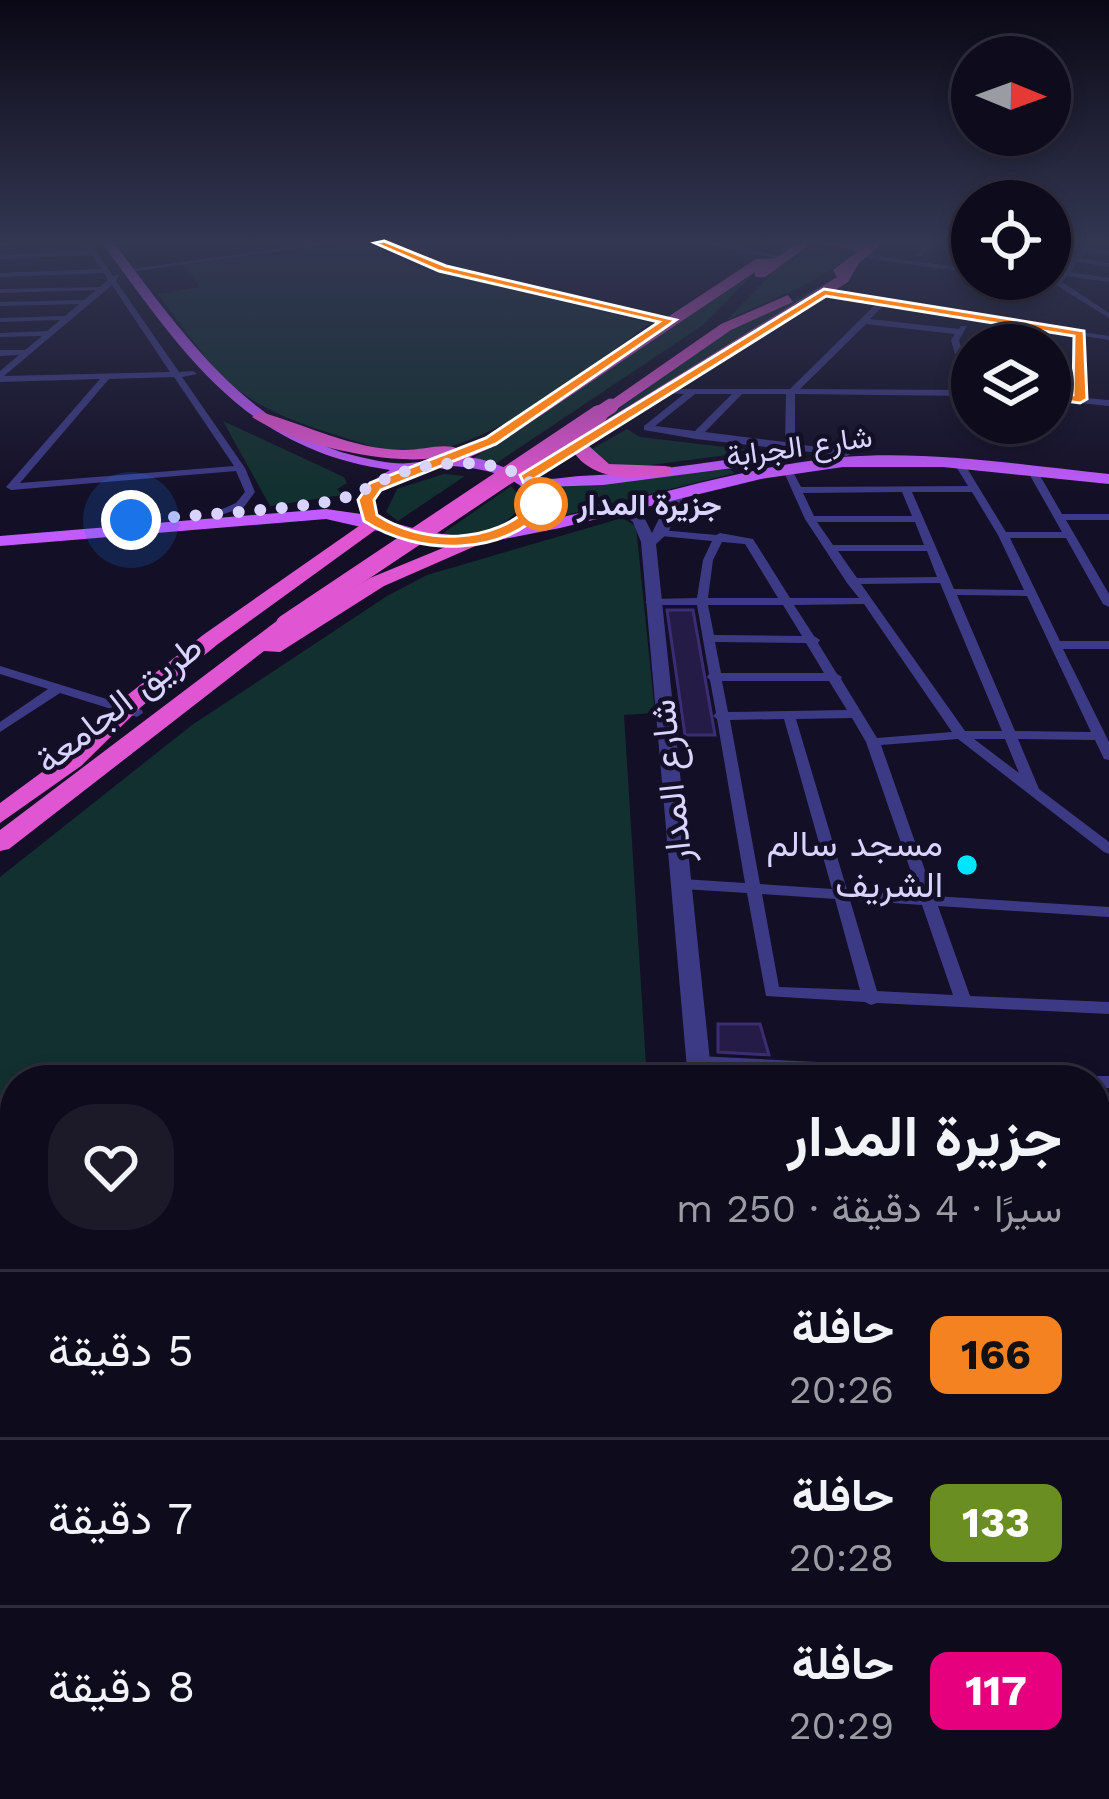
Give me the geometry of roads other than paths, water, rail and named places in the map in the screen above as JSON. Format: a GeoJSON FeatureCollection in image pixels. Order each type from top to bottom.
{"type":"FeatureCollection","features":[{"type":"Feature","properties":{"kind":"highway"},"geometry":{"type":"LineString","coordinates":[[437,465],[522,421],[659,327]]}},
{"type":"Feature","properties":{"kind":"highway"},"geometry":{"type":"LineString","coordinates":[[603,404],[706,327]]}},
{"type":"Feature","properties":{"kind":"highway"},"geometry":{"type":"LineString","coordinates":[[277,620],[726,327]]}},
{"type":"Feature","properties":{"kind":"highway"},"geometry":{"type":"LineString","coordinates":[[528,481],[769,327]]}},
{"type":"Feature","properties":{"kind":"highway"},"geometry":{"type":"LineString","coordinates":[[260,417],[374,454],[406,458],[459,448],[522,421]]}},
{"type":"Feature","properties":{"kind":"highway"},"geometry":{"type":"LineString","coordinates":[[580,446],[583,457],[596,466],[665,472]]}},
{"type":"Feature","properties":{"kind":"highway"},"geometry":{"type":"LineString","coordinates":[[128,711],[190,651],[373,520]]}},
{"type":"Feature","properties":{"kind":"highway"},"geometry":{"type":"LineString","coordinates":[[170,708],[377,582],[479,539]]}},
{"type":"Feature","properties":{"kind":"highway","name":"طريق الجامعة"},"geometry":{"type":"LineString","coordinates":[[0,843],[277,620]]}},
{"type":"Feature","properties":{"kind":"highway","name":"طريق الجامعة"},"geometry":{"type":"LineString","coordinates":[[0,815],[60,771],[128,711],[277,620]]}},
{"type":"Feature","properties":{"kind":"main road"},"geometry":{"type":"LineString","coordinates":[[161,327],[222,389],[260,417],[355,462],[415,468]]}},
{"type":"Feature","properties":{"kind":"main road"},"geometry":{"type":"LineString","coordinates":[[182,352],[185,372],[230,410],[373,489]]}},
{"type":"Feature","properties":{"kind":"main road","name":"شارع الجرابة"},"geometry":{"type":"LineString","coordinates":[[415,468],[486,466],[528,481],[847,453],[1109,476]]}},
{"type":"Feature","properties":{"kind":"main road","name":"شارع الجرابة"},"geometry":{"type":"LineString","coordinates":[[0,542],[297,514],[373,520],[419,540],[479,539],[788,470],[872,461],[1109,476]]}},
{"type":"Feature","properties":{"kind":"main road"},"geometry":{"type":"LineString","coordinates":[[716,465],[743,472],[738,481]]}},
{"type":"Feature","properties":{"kind":"main road"},"geometry":{"type":"LineString","coordinates":[[0,530],[302,506],[373,489],[415,468]]}},
{"type":"Feature","properties":{"kind":"main road"},"geometry":{"type":"LineString","coordinates":[[502,534],[534,516],[541,505],[528,481]]}},
{"type":"Feature","properties":{"kind":"main road"},"geometry":{"type":"LineString","coordinates":[[373,489],[365,509],[373,520]]}},
{"type":"Feature","properties":{"kind":"street"},"geometry":{"type":"LineString","coordinates":[[1,375],[52,327]]}},
{"type":"Feature","properties":{"kind":"street"},"geometry":{"type":"LineString","coordinates":[[153,327],[185,372],[250,492],[239,505],[218,513]]}},
{"type":"Feature","properties":{"kind":"street"},"geometry":{"type":"LineString","coordinates":[[790,444],[790,394],[856,327]]}},
{"type":"Feature","properties":{"kind":"street"},"geometry":{"type":"LineString","coordinates":[[916,327],[951,331]]}},
{"type":"Feature","properties":{"kind":"street"},"geometry":{"type":"LineString","coordinates":[[1038,327],[1109,338]]}},
{"type":"Feature","properties":{"kind":"street"},"geometry":{"type":"LineString","coordinates":[[0,335],[45,333]]}},
{"type":"Feature","properties":{"kind":"street"},"geometry":{"type":"LineString","coordinates":[[1080,333],[1080,399]]}},
{"type":"Feature","properties":{"kind":"street"},"geometry":{"type":"LineString","coordinates":[[0,353],[25,352]]}},
{"type":"Feature","properties":{"kind":"street"},"geometry":{"type":"LineString","coordinates":[[1,375],[185,372]]}},
{"type":"Feature","properties":{"kind":"street"},"geometry":{"type":"LineString","coordinates":[[0,500],[107,376]]}},
{"type":"Feature","properties":{"kind":"street"},"geometry":{"type":"LineString","coordinates":[[668,391],[951,393]]}},
{"type":"Feature","properties":{"kind":"street"},"geometry":{"type":"LineString","coordinates":[[693,392],[647,428],[847,453]]}},
{"type":"Feature","properties":{"kind":"street"},"geometry":{"type":"LineString","coordinates":[[696,436],[738,393]]}},
{"type":"Feature","properties":{"kind":"street"},"geometry":{"type":"LineString","coordinates":[[1071,399],[1109,404]]}},
{"type":"Feature","properties":{"kind":"street"},"geometry":{"type":"LineString","coordinates":[[960,465],[1003,535],[1109,756]]}},
{"type":"Feature","properties":{"kind":"street"},"geometry":{"type":"LineString","coordinates":[[11,488],[240,468]]}},
{"type":"Feature","properties":{"kind":"street"},"geometry":{"type":"LineString","coordinates":[[788,470],[809,519],[961,735],[1109,849]]}},
{"type":"Feature","properties":{"kind":"street"},"geometry":{"type":"LineString","coordinates":[[1033,472],[1109,604]]}},
{"type":"Feature","properties":{"kind":"street"},"geometry":{"type":"LineString","coordinates":[[906,489],[927,548],[948,586],[1035,794]]}},
{"type":"Feature","properties":{"kind":"street"},"geometry":{"type":"LineString","coordinates":[[799,490],[972,489]]}},
{"type":"Feature","properties":{"kind":"street","name":"شارع المدار"},"geometry":{"type":"LineString","coordinates":[[678,493],[654,538],[651,602],[698,1065]]}},
{"type":"Feature","properties":{"kind":"street"},"geometry":{"type":"LineString","coordinates":[[620,507],[654,538],[719,536],[749,541],[873,742],[964,1002]]}},
{"type":"Feature","properties":{"kind":"street"},"geometry":{"type":"LineString","coordinates":[[1059,518],[1109,517]]}},
{"type":"Feature","properties":{"kind":"street"},"geometry":{"type":"LineString","coordinates":[[809,519],[916,519]]}},
{"type":"Feature","properties":{"kind":"street"},"geometry":{"type":"LineString","coordinates":[[1003,535],[1069,535]]}},
{"type":"Feature","properties":{"kind":"street"},"geometry":{"type":"LineString","coordinates":[[719,536],[708,560],[702,602],[706,638],[772,992],[1109,1008]]}},
{"type":"Feature","properties":{"kind":"street"},"geometry":{"type":"LineString","coordinates":[[828,548],[927,548]]}},
{"type":"Feature","properties":{"kind":"street"},"geometry":{"type":"LineString","coordinates":[[851,581],[1030,592]]}},
{"type":"Feature","properties":{"kind":"street"},"geometry":{"type":"LineString","coordinates":[[651,602],[864,601]]}},
{"type":"Feature","properties":{"kind":"street"},"geometry":{"type":"LineString","coordinates":[[706,638],[814,640]]}},
{"type":"Feature","properties":{"kind":"street"},"geometry":{"type":"LineString","coordinates":[[1054,645],[1109,645]]}},
{"type":"Feature","properties":{"kind":"street"},"geometry":{"type":"LineString","coordinates":[[0,670],[128,711]]}},
{"type":"Feature","properties":{"kind":"street"},"geometry":{"type":"LineString","coordinates":[[713,677],[836,677]]}},
{"type":"Feature","properties":{"kind":"street"},"geometry":{"type":"LineString","coordinates":[[0,728],[57,689]]}},
{"type":"Feature","properties":{"kind":"street"},"geometry":{"type":"LineString","coordinates":[[719,716],[856,714]]}},
{"type":"Feature","properties":{"kind":"street"},"geometry":{"type":"LineString","coordinates":[[789,715],[835,891],[871,999]]}},
{"type":"Feature","properties":{"kind":"street"},"geometry":{"type":"LineString","coordinates":[[873,742],[961,735],[1099,736]]}},
{"type":"Feature","properties":{"kind":"street"},"geometry":{"type":"LineString","coordinates":[[683,884],[1109,912]]}},
{"type":"Feature","properties":{"kind":"place","name":"جزيرة المدار"},"geometry":{"type":"Point","coordinates":[541,504]}},
{"type":"Feature","properties":{"kind":"place","name":"مسجد سالم الشريف"},"geometry":{"type":"Point","coordinates":[967,865]}}]}
